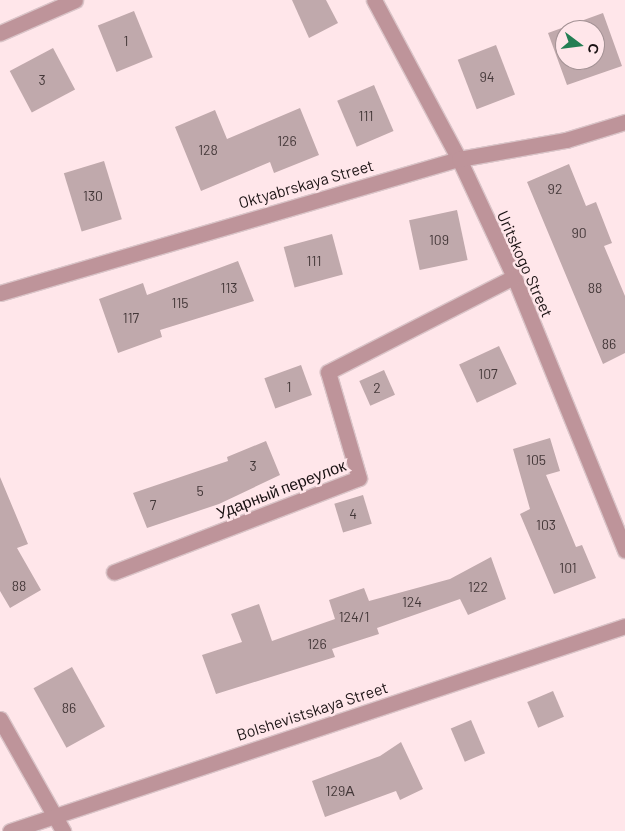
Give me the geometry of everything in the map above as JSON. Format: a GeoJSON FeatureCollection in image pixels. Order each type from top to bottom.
{"type":"FeatureCollection","features":[{"type":"Feature","properties":{"kind":"street"},"geometry":{"type":"LineString","coordinates":[[0,33],[75,0]]}},
{"type":"Feature","properties":{"kind":"street","name":"Uritskogo Street"},"geometry":{"type":"LineString","coordinates":[[374,0],[459,159],[514,277],[625,550]]}},
{"type":"Feature","properties":{"kind":"street","name":"Oktyabrskaya Street"},"geometry":{"type":"LineString","coordinates":[[0,293],[459,159],[566,140],[625,122]]}},
{"type":"Feature","properties":{"kind":"street","name":"Ударный переулок"},"geometry":{"type":"LineString","coordinates":[[114,572],[359,478],[328,372],[514,277]]}},
{"type":"Feature","properties":{"kind":"street","name":"Bolshevistskaya Street"},"geometry":{"type":"LineString","coordinates":[[10,831],[53,815],[625,626]]}},
{"type":"Feature","properties":{"kind":"street"},"geometry":{"type":"LineString","coordinates":[[0,719],[63,831]]}},
{"type":"Feature","properties":{"kind":"building"},"geometry":{"type":"Polygon","coordinates":[[[292,0],[326,0],[338,23],[309,38],[292,0]]]}},
{"type":"Feature","properties":{"kind":"building"},"geometry":{"type":"Polygon","coordinates":[[[134,11],[153,57],[117,72],[98,26],[134,11]]]}},
{"type":"Feature","properties":{"kind":"building"},"geometry":{"type":"Polygon","coordinates":[[[603,13],[622,66],[567,85],[562,70],[605,70],[605,20],[584,20],[603,13]]]}},
{"type":"Feature","properties":{"kind":"building"},"geometry":{"type":"Polygon","coordinates":[[[555,30],[555,52],[548,33],[555,30]]]}},
{"type":"Feature","properties":{"kind":"building"},"geometry":{"type":"Polygon","coordinates":[[[496,45],[515,94],[477,109],[458,60],[496,45]]]}},
{"type":"Feature","properties":{"kind":"building"},"geometry":{"type":"Polygon","coordinates":[[[53,48],[75,89],[32,113],[10,71],[53,48]]]}},
{"type":"Feature","properties":{"kind":"building"},"geometry":{"type":"Polygon","coordinates":[[[374,85],[394,131],[357,147],[337,101],[374,85]]]}},
{"type":"Feature","properties":{"kind":"building"},"geometry":{"type":"Polygon","coordinates":[[[300,108],[319,155],[274,173],[270,162],[201,191],[175,127],[215,110],[227,139],[300,108]]]}},
{"type":"Feature","properties":{"kind":"building"},"geometry":{"type":"Polygon","coordinates":[[[104,161],[122,219],[82,232],[64,173],[104,161]]]}},
{"type":"Feature","properties":{"kind":"building"},"geometry":{"type":"Polygon","coordinates":[[[569,164],[586,206],[596,202],[612,243],[604,246],[625,296],[625,353],[603,364],[527,182],[569,164]]]}},
{"type":"Feature","properties":{"kind":"building"},"geometry":{"type":"Polygon","coordinates":[[[457,210],[468,260],[420,270],[409,220],[457,210]]]}},
{"type":"Feature","properties":{"kind":"building"},"geometry":{"type":"Polygon","coordinates":[[[332,234],[343,275],[295,288],[284,247],[332,234]]]}},
{"type":"Feature","properties":{"kind":"building"},"geometry":{"type":"Polygon","coordinates":[[[238,261],[254,301],[160,330],[162,337],[118,353],[99,299],[143,283],[147,295],[238,261]]]}},
{"type":"Feature","properties":{"kind":"building"},"geometry":{"type":"Polygon","coordinates":[[[499,346],[517,384],[477,403],[459,365],[499,346]]]}},
{"type":"Feature","properties":{"kind":"building"},"geometry":{"type":"Polygon","coordinates":[[[301,365],[312,395],[275,408],[264,378],[301,365]]]}},
{"type":"Feature","properties":{"kind":"building"},"geometry":{"type":"Polygon","coordinates":[[[384,370],[395,395],[370,406],[359,381],[384,370]]]}},
{"type":"Feature","properties":{"kind":"building"},"geometry":{"type":"Polygon","coordinates":[[[550,438],[560,471],[546,475],[576,547],[582,545],[596,578],[554,594],[520,514],[530,509],[513,449],[550,438]]]}},
{"type":"Feature","properties":{"kind":"building"},"geometry":{"type":"Polygon","coordinates":[[[266,441],[280,475],[219,504],[147,528],[133,493],[228,461],[227,457],[266,441]]]}},
{"type":"Feature","properties":{"kind":"building"},"geometry":{"type":"Polygon","coordinates":[[[0,477],[28,544],[17,548],[41,590],[10,608],[0,591],[0,477]]]}},
{"type":"Feature","properties":{"kind":"building"},"geometry":{"type":"Polygon","coordinates":[[[363,495],[372,524],[343,532],[334,504],[363,495]]]}},
{"type":"Feature","properties":{"kind":"building"},"geometry":{"type":"Polygon","coordinates":[[[491,557],[506,599],[468,615],[460,599],[377,628],[379,634],[332,649],[335,657],[216,694],[202,655],[242,642],[231,614],[259,604],[272,641],[335,619],[329,600],[364,588],[369,601],[450,579],[491,557]]]}},
{"type":"Feature","properties":{"kind":"building"},"geometry":{"type":"Polygon","coordinates":[[[72,667],[105,726],[66,748],[34,688],[72,667]]]}},
{"type":"Feature","properties":{"kind":"building"},"geometry":{"type":"Polygon","coordinates":[[[553,691],[564,717],[538,728],[527,702],[553,691]]]}},
{"type":"Feature","properties":{"kind":"building"},"geometry":{"type":"Polygon","coordinates":[[[471,720],[485,753],[465,762],[451,729],[471,720]]]}},
{"type":"Feature","properties":{"kind":"building"},"geometry":{"type":"Polygon","coordinates":[[[401,742],[423,789],[400,800],[396,791],[325,817],[312,781],[380,756],[401,742]]]}}]}
